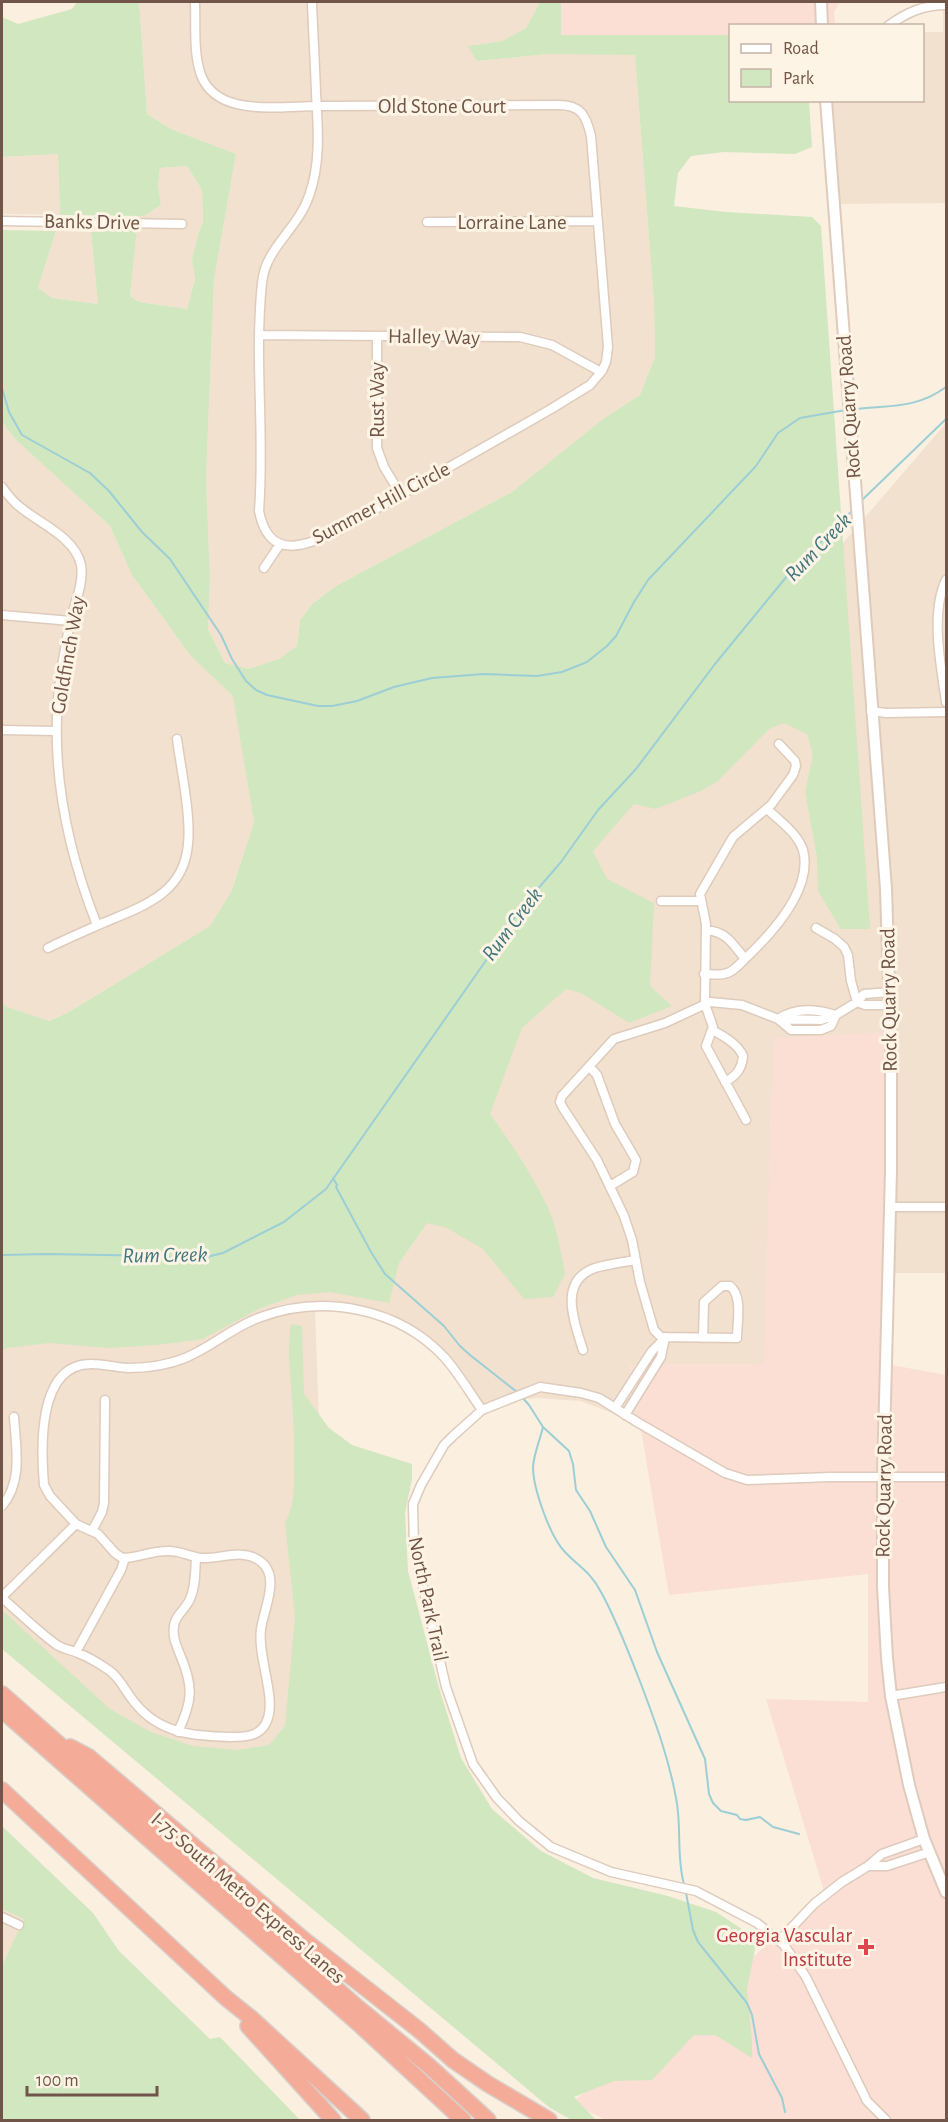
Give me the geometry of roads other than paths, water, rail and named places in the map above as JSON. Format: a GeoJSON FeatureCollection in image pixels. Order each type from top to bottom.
{"type":"FeatureCollection","features":[{"type":"Feature","properties":{"kind":"highway"},"geometry":{"type":"LineString","coordinates":[[2,1694],[356,2006],[429,2066],[488,2121]]}},
{"type":"Feature","properties":{"kind":"highway","name":"I-75 South Metro Express Lanes"},"geometry":{"type":"LineString","coordinates":[[2,1710],[359,2024],[463,2121]]}},
{"type":"Feature","properties":{"kind":"highway"},"geometry":{"type":"LineString","coordinates":[[49,1736],[89,1757],[227,1872],[303,1939],[453,2060],[549,2121]]}},
{"type":"Feature","properties":{"kind":"highway"},"geometry":{"type":"LineString","coordinates":[[2,1790],[362,2121]]}},
{"type":"Feature","properties":{"kind":"highway"},"geometry":{"type":"LineString","coordinates":[[226,1998],[269,2051],[333,2121]]}},
{"type":"Feature","properties":{"kind":"street","name":"Old Stone Court"},"geometry":{"type":"LineString","coordinates":[[195,2],[199,65],[207,85],[224,100],[237,106],[567,105],[578,109],[588,122],[591,136],[597,221]]}},
{"type":"Feature","properties":{"kind":"street"},"geometry":{"type":"LineString","coordinates":[[264,568],[280,544],[265,531],[259,511],[262,281],[268,258],[299,217],[314,182],[317,164],[317,106],[312,2]]}},
{"type":"Feature","properties":{"kind":"street"},"geometry":{"type":"LineString","coordinates":[[821,2],[822,24]]}},
{"type":"Feature","properties":{"kind":"street"},"geometry":{"type":"LineString","coordinates":[[891,24],[910,11],[928,5],[946,5]]}},
{"type":"Feature","properties":{"kind":"street","name":"Rock Quarry Road"},"geometry":{"type":"LineString","coordinates":[[826,102],[886,889],[890,992],[883,1587],[891,1696],[909,1785],[924,1839],[946,1892]]}},
{"type":"Feature","properties":{"kind":"street","name":"Banks Drive"},"geometry":{"type":"LineString","coordinates":[[2,221],[182,224]]}},
{"type":"Feature","properties":{"kind":"street"},"geometry":{"type":"LineString","coordinates":[[597,221],[608,347],[606,362],[601,372]]}},
{"type":"Feature","properties":{"kind":"street","name":"Lorraine Lane"},"geometry":{"type":"LineString","coordinates":[[427,222],[597,221]]}},
{"type":"Feature","properties":{"kind":"street","name":"Halley Way"},"geometry":{"type":"LineString","coordinates":[[260,335],[530,339],[561,349],[601,372]]}},
{"type":"Feature","properties":{"kind":"street","name":"Rust Way"},"geometry":{"type":"LineString","coordinates":[[377,336],[377,448],[384,467],[401,495]]}},
{"type":"Feature","properties":{"kind":"street","name":"Summer Hill Circle"},"geometry":{"type":"LineString","coordinates":[[280,544],[289,547],[317,540],[401,495],[551,409],[590,385],[601,372]]}},
{"type":"Feature","properties":{"kind":"street","name":"Goldfinch Way"},"geometry":{"type":"LineString","coordinates":[[2,488],[18,506],[71,544],[81,566],[80,585],[58,690],[56,731],[60,792],[67,832],[77,871],[97,925]]}},
{"type":"Feature","properties":{"kind":"street"},"geometry":{"type":"LineString","coordinates":[[946,580],[940,598],[938,626],[946,702]]}},
{"type":"Feature","properties":{"kind":"street"},"geometry":{"type":"LineString","coordinates":[[2,615],[71,621]]}},
{"type":"Feature","properties":{"kind":"street"},"geometry":{"type":"LineString","coordinates":[[872,711],[886,713],[946,712]]}},
{"type":"Feature","properties":{"kind":"street"},"geometry":{"type":"LineString","coordinates":[[2,730],[56,731]]}},
{"type":"Feature","properties":{"kind":"street"},"geometry":{"type":"LineString","coordinates":[[48,948],[150,902],[172,885],[180,874],[186,858],[189,829],[177,739]]}},
{"type":"Feature","properties":{"kind":"street"},"geometry":{"type":"LineString","coordinates":[[746,1120],[706,1046],[712,1023],[705,1004],[706,919],[700,894],[734,837],[767,809],[784,790],[796,766],[794,758],[779,744]]}},
{"type":"Feature","properties":{"kind":"street"},"geometry":{"type":"LineString","coordinates":[[704,974],[727,974],[745,959],[778,924],[800,885],[804,873],[804,855],[800,844],[767,809]]}},
{"type":"Feature","properties":{"kind":"street"},"geometry":{"type":"LineString","coordinates":[[661,901],[701,901]]}},
{"type":"Feature","properties":{"kind":"street"},"geometry":{"type":"LineString","coordinates":[[816,928],[844,947],[848,955],[851,981],[857,1002]]}},
{"type":"Feature","properties":{"kind":"street"},"geometry":{"type":"LineString","coordinates":[[706,930],[725,935],[745,959]]}},
{"type":"Feature","properties":{"kind":"street"},"geometry":{"type":"LineString","coordinates":[[702,1338],[704,1302],[722,1286],[730,1286],[735,1290],[737,1338],[702,1338],[659,1337],[654,1330],[642,1289],[630,1232],[597,1160],[560,1102],[564,1093],[618,1037],[654,1027],[714,1001],[742,1005],[778,1019],[791,1030],[821,1030],[831,1026],[836,1015],[857,1002],[864,994],[890,992]]}},
{"type":"Feature","properties":{"kind":"street"},"geometry":{"type":"LineString","coordinates":[[857,1002],[865,1005],[890,1005]]}},
{"type":"Feature","properties":{"kind":"street"},"geometry":{"type":"LineString","coordinates":[[778,1019],[791,1011],[824,1011],[836,1015]]}},
{"type":"Feature","properties":{"kind":"street"},"geometry":{"type":"LineString","coordinates":[[712,1030],[731,1041],[742,1053],[743,1060],[739,1070],[725,1082]]}},
{"type":"Feature","properties":{"kind":"street"},"geometry":{"type":"LineString","coordinates":[[589,1066],[597,1075],[613,1120],[636,1160],[633,1172],[610,1186]]}},
{"type":"Feature","properties":{"kind":"street"},"geometry":{"type":"LineString","coordinates":[[889,1207],[946,1207]]}},
{"type":"Feature","properties":{"kind":"street"},"geometry":{"type":"LineString","coordinates":[[583,1350],[571,1308],[576,1285],[585,1274],[593,1269],[636,1260]]}},
{"type":"Feature","properties":{"kind":"street"},"geometry":{"type":"LineString","coordinates":[[76,1524],[2,1597],[58,1646],[76,1652],[112,1673],[136,1705],[151,1718],[178,1732],[215,1737],[249,1737],[259,1732],[265,1725],[270,1709],[269,1689],[260,1642],[270,1586],[268,1571],[262,1562],[239,1554],[196,1557],[170,1551],[125,1558],[115,1553],[105,1540],[93,1531],[76,1524],[50,1496],[44,1485],[45,1410],[54,1389],[68,1372],[77,1366],[92,1364],[128,1368],[165,1364],[186,1358],[259,1317],[305,1306],[336,1306],[366,1311],[406,1327],[445,1358],[482,1410]]}},
{"type":"Feature","properties":{"kind":"street"},"geometry":{"type":"LineString","coordinates":[[615,1408],[652,1351],[665,1337]]}},
{"type":"Feature","properties":{"kind":"street"},"geometry":{"type":"LineString","coordinates":[[626,1414],[661,1357],[665,1337]]}},
{"type":"Feature","properties":{"kind":"street","name":"North Park Trail"},"geometry":{"type":"LineString","coordinates":[[886,2121],[867,2101],[806,1977],[784,1945],[757,1923],[696,1891],[610,1872],[551,1847],[519,1821],[497,1798],[473,1764],[446,1687],[414,1548],[413,1504],[444,1445],[482,1410],[540,1387],[599,1398],[725,1473],[747,1480],[831,1477],[946,1478]]}},
{"type":"Feature","properties":{"kind":"street"},"geometry":{"type":"LineString","coordinates":[[93,1531],[104,1503],[105,1401]]}},
{"type":"Feature","properties":{"kind":"street"},"geometry":{"type":"LineString","coordinates":[[2,1506],[12,1489],[16,1474],[14,1417]]}},
{"type":"Feature","properties":{"kind":"street"},"geometry":{"type":"LineString","coordinates":[[178,1732],[188,1710],[190,1691],[188,1672],[174,1639],[173,1627],[192,1593],[196,1557]]}},
{"type":"Feature","properties":{"kind":"street"},"geometry":{"type":"LineString","coordinates":[[76,1652],[121,1570],[125,1558]]}},
{"type":"Feature","properties":{"kind":"street"},"geometry":{"type":"LineString","coordinates":[[891,1696],[946,1688]]}},
{"type":"Feature","properties":{"kind":"street"},"geometry":{"type":"LineString","coordinates":[[779,1941],[819,1900],[842,1882],[868,1866],[882,1854],[924,1839]]}},
{"type":"Feature","properties":{"kind":"street"},"geometry":{"type":"LineString","coordinates":[[868,1866],[887,1866],[930,1852]]}},
{"type":"Feature","properties":{"kind":"street"},"geometry":{"type":"LineString","coordinates":[[2,1917],[19,1925]]}},
{"type":"Feature","properties":{"kind":"waterway"},"geometry":{"type":"LineString","coordinates":[[854,409],[913,403],[946,387]]}},
{"type":"Feature","properties":{"kind":"waterway"},"geometry":{"type":"LineString","coordinates":[[2,388],[9,412],[22,435],[90,473],[109,491],[142,532],[170,559],[221,635],[246,681],[256,690],[267,695],[318,706],[357,701],[394,687],[432,678],[484,674],[537,676],[562,672],[587,662],[616,636],[648,580],[756,466],[778,433],[800,418],[846,410]]}},
{"type":"Feature","properties":{"kind":"waterway","name":"Rum Creek"},"geometry":{"type":"LineString","coordinates":[[860,502],[946,419]]}},
{"type":"Feature","properties":{"kind":"waterway","name":"Rum Creek"},"geometry":{"type":"LineString","coordinates":[[2,1255],[161,1256],[185,1260],[198,1259],[223,1253],[284,1222],[326,1189],[517,913],[561,862],[598,810],[636,769],[715,664],[792,570],[852,511]]}},
{"type":"Feature","properties":{"kind":"waterway"},"geometry":{"type":"LineString","coordinates":[[333,1178],[371,1252],[385,1274],[444,1326],[470,1355],[517,1392]]}},
{"type":"Feature","properties":{"kind":"waterway"},"geometry":{"type":"LineString","coordinates":[[521,1396],[543,1427],[569,1451],[576,1490],[590,1511],[606,1547],[635,1590],[657,1652],[705,1759],[709,1794],[713,1803],[721,1811],[737,1815],[740,1819],[760,1817],[773,1827],[799,1834]]}},
{"type":"Feature","properties":{"kind":"waterway"},"geometry":{"type":"LineString","coordinates":[[543,1427],[533,1467],[539,1499],[559,1545],[588,1574],[601,1592],[618,1626],[641,1684],[670,1769],[678,1809],[680,1863],[684,1884]]}},
{"type":"Feature","properties":{"kind":"waterway"},"geometry":{"type":"LineString","coordinates":[[686,1893],[693,1930],[698,1942],[747,2003],[752,2015],[759,2054],[782,2098],[785,2112]]}},
{"type":"Feature","properties":{"kind":"place","name":"Georgia Vascular Institute"},"geometry":{"type":"Point","coordinates":[866,1947]}}]}
